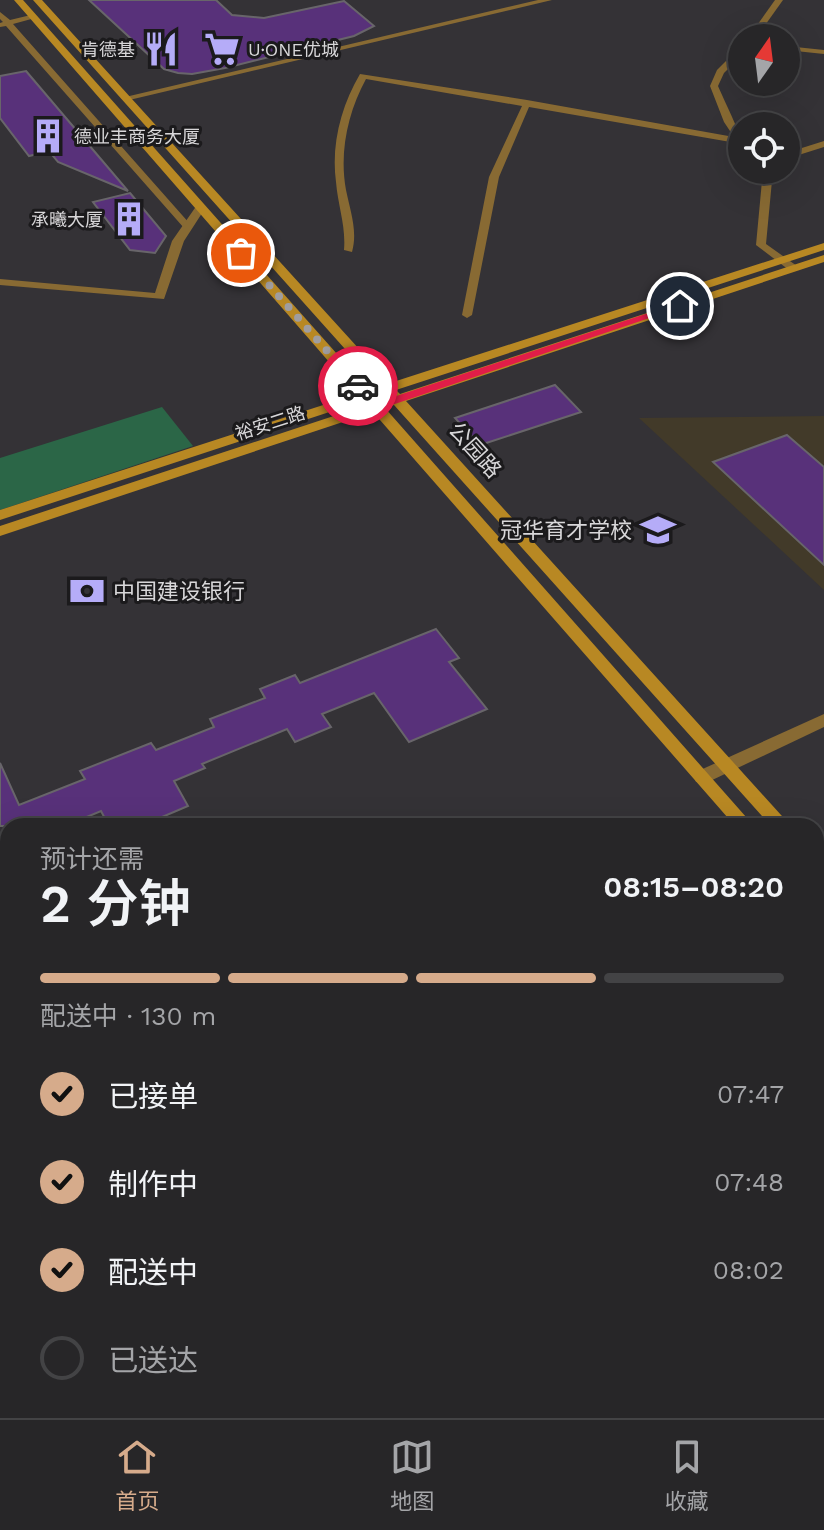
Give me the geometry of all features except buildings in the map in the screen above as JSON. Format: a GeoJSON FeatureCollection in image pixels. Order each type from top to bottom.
{"type":"FeatureCollection","features":[{"type":"Feature","properties":{"kind":"main road","name":"公园路"},"geometry":{"type":"LineString","coordinates":[[18,0],[738,818]]}},
{"type":"Feature","properties":{"kind":"main road","name":"公园路"},"geometry":{"type":"LineString","coordinates":[[37,0],[775,818]]}},
{"type":"Feature","properties":{"kind":"main road","name":"裕安二路"},"geometry":{"type":"LineString","coordinates":[[0,515],[824,246]]}},
{"type":"Feature","properties":{"kind":"main road","name":"裕安二路"},"geometry":{"type":"LineString","coordinates":[[0,531],[824,258]]}},
{"type":"Feature","properties":{"kind":"street"},"geometry":{"type":"LineString","coordinates":[[0,282],[160,297],[173,267],[178,241],[201,207]]}},
{"type":"Feature","properties":{"kind":"street"},"geometry":{"type":"LineString","coordinates":[[702,777],[824,720]]}},
{"type":"Feature","properties":{"kind":"lane"},"geometry":{"type":"LineString","coordinates":[[125,98],[548,0]]}},
{"type":"Feature","properties":{"kind":"lane"},"geometry":{"type":"LineString","coordinates":[[762,24],[779,0]]}},
{"type":"Feature","properties":{"kind":"lane"},"geometry":{"type":"LineString","coordinates":[[0,14],[4,24],[187,226]]}},
{"type":"Feature","properties":{"kind":"lane"},"geometry":{"type":"LineString","coordinates":[[4,24],[32,16]]}},
{"type":"Feature","properties":{"kind":"lane"},"geometry":{"type":"LineString","coordinates":[[800,49],[824,52]]}},
{"type":"Feature","properties":{"kind":"lane"},"geometry":{"type":"LineString","coordinates":[[728,64],[720,72],[714,86],[728,122]]}},
{"type":"Feature","properties":{"kind":"lane"},"geometry":{"type":"LineString","coordinates":[[349,250],[351,224],[340,179],[344,118],[349,99],[363,76],[728,138]]}},
{"type":"Feature","properties":{"kind":"lane"},"geometry":{"type":"LineString","coordinates":[[467,315],[494,177],[527,103]]}},
{"type":"Feature","properties":{"kind":"lane"},"geometry":{"type":"LineString","coordinates":[[800,152],[824,144]]}},
{"type":"Feature","properties":{"kind":"lane"},"geometry":{"type":"LineString","coordinates":[[767,184],[761,245],[793,268]]}},
{"type":"Feature","properties":{"kind":"shaded area"},"geometry":{"type":"Polygon","coordinates":[[[824,416],[824,590],[639,418],[824,416]]]}},
{"type":"Feature","properties":{"kind":"green space"},"geometry":{"type":"Polygon","coordinates":[[[162,407],[193,446],[0,510],[0,458],[162,407]]]}},
{"type":"Feature","properties":{"kind":"way so far"},"geometry":{"type":"LineString","coordinates":[[241,253],[358,386]]}},
{"type":"Feature","properties":{"kind":"place","name":"肯德基"},"geometry":{"type":"Point","coordinates":[161,49]}},
{"type":"Feature","properties":{"kind":"place","name":"U·ONE优城"},"geometry":{"type":"Point","coordinates":[222,49]}},
{"type":"Feature","properties":{"kind":"place","name":"德业丰商务大厦"},"geometry":{"type":"Point","coordinates":[48,136]}},
{"type":"Feature","properties":{"kind":"place","name":"承曦大厦"},"geometry":{"type":"Point","coordinates":[129,219]}},
{"type":"Feature","properties":{"kind":"place","name":"冠华育才学校"},"geometry":{"type":"Point","coordinates":[658,530]}},
{"type":"Feature","properties":{"kind":"place","name":"中国建设银行"},"geometry":{"type":"Point","coordinates":[87,591]}},
{"type":"Feature","properties":{"kind":"route"},"geometry":{"type":"LineString","coordinates":[[358,386],[376,407],[680,306]]}}]}
